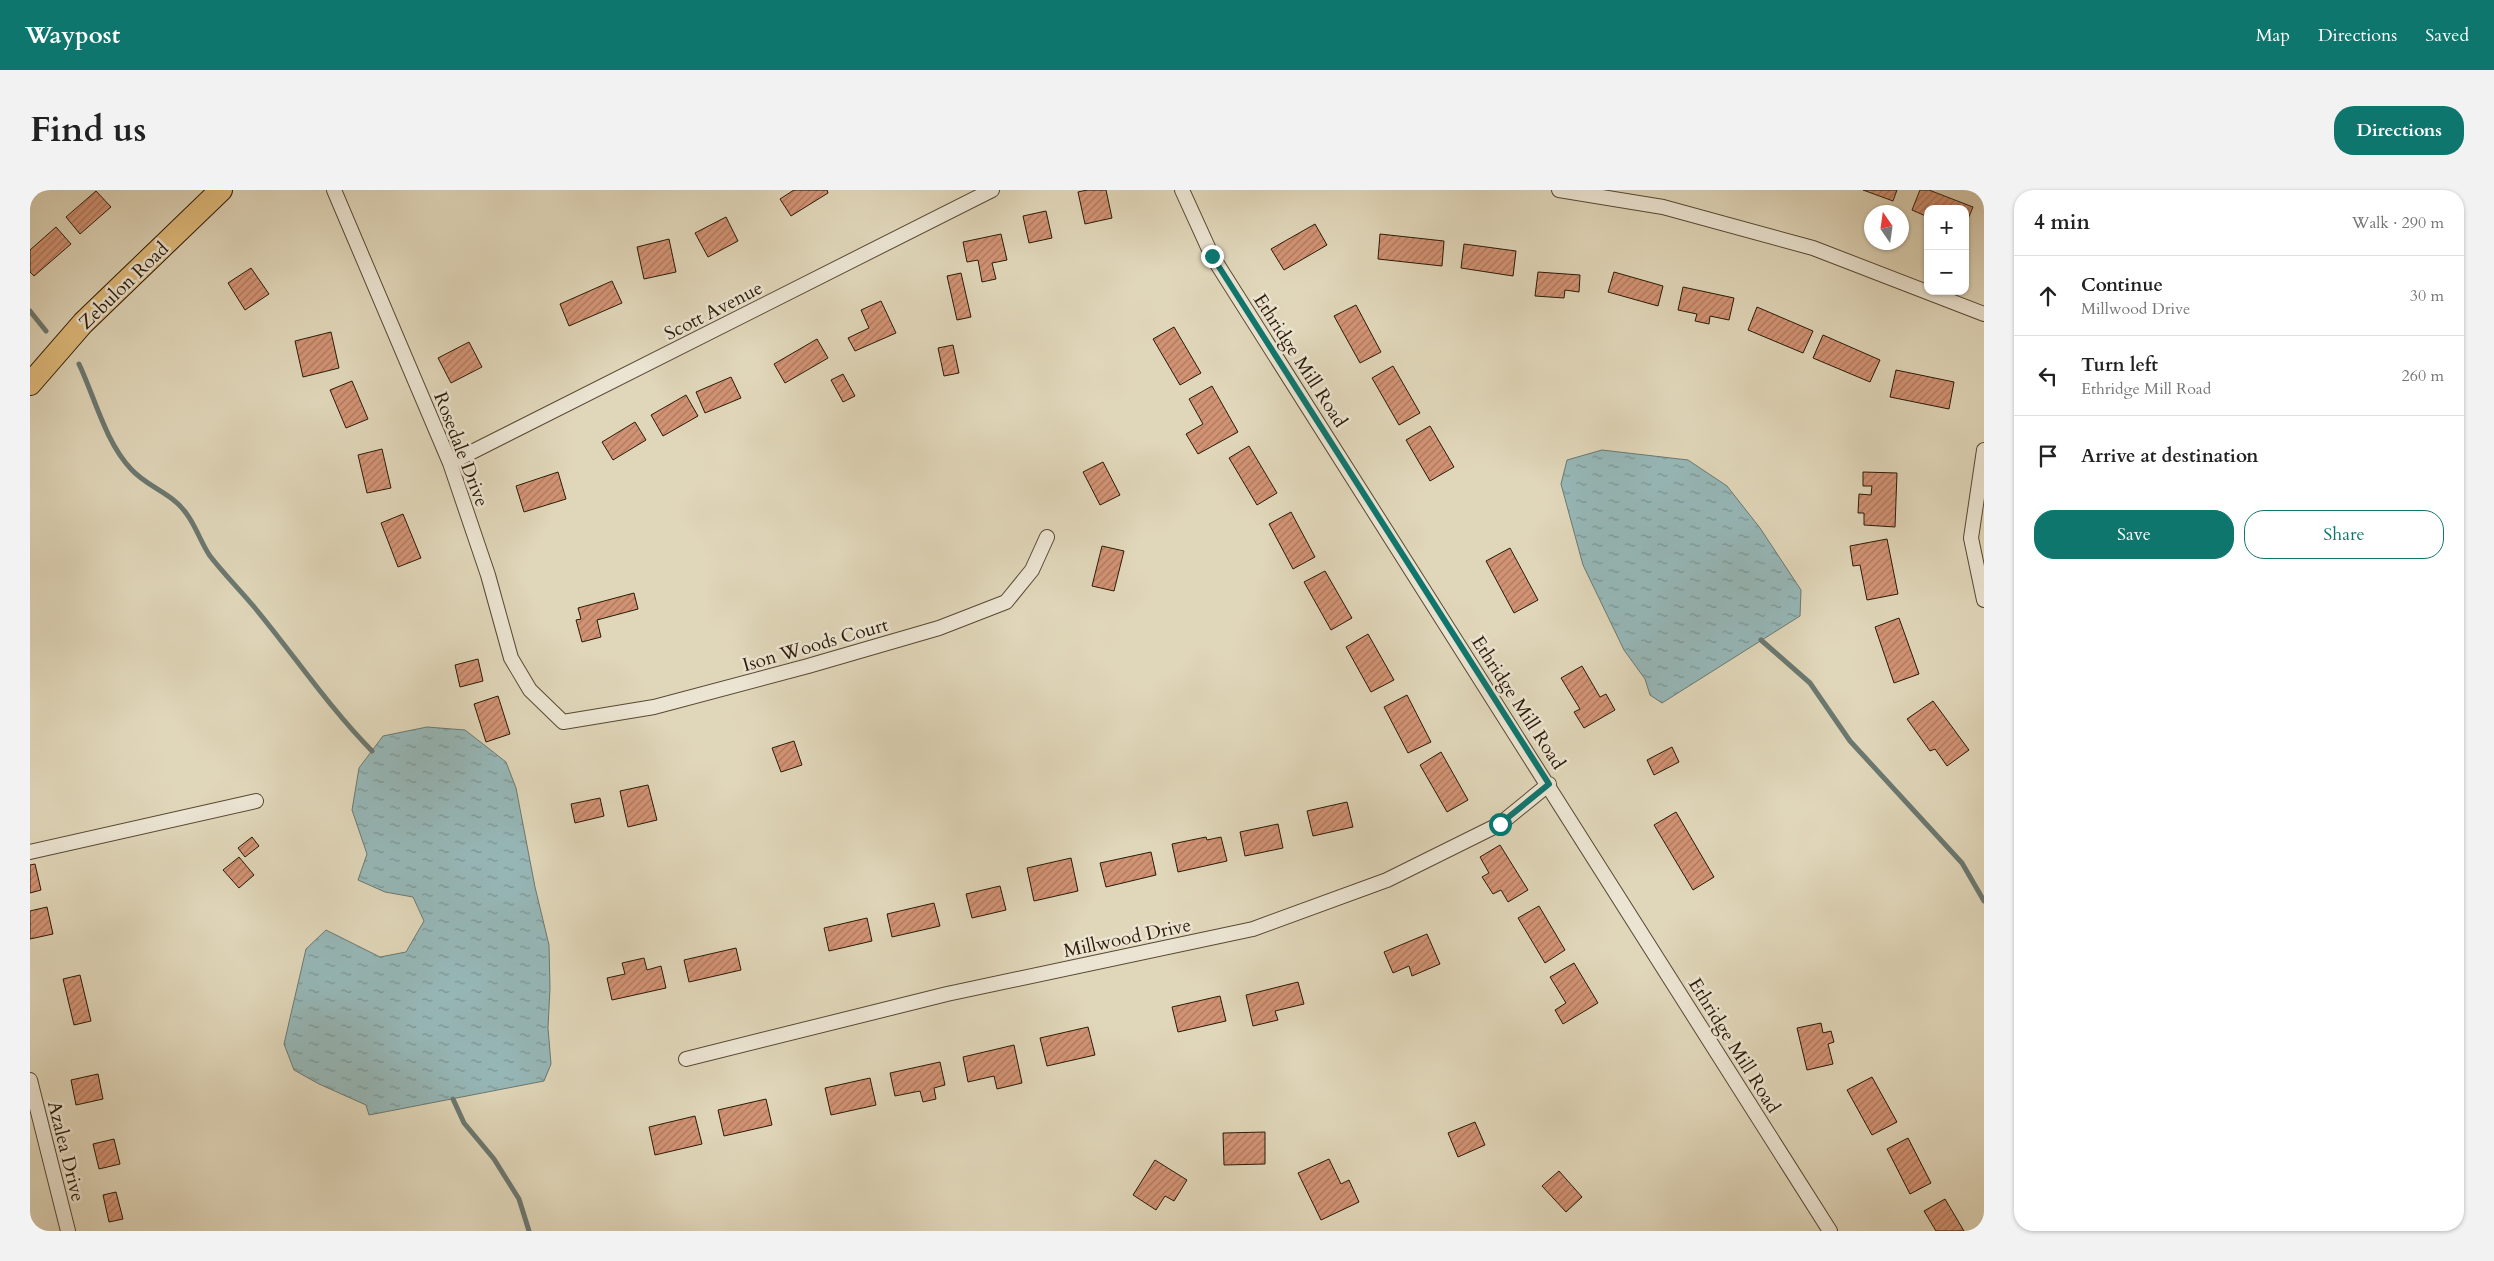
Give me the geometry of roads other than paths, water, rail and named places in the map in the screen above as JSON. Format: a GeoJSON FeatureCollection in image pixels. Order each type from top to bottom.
{"type":"FeatureCollection","features":[{"type":"Feature","properties":{"kind":"main road","name":"Zebulon Road"},"geometry":{"type":"LineString","coordinates":[[30,384],[83,323],[221,190]]}},
{"type":"Feature","properties":{"kind":"street","name":"Rosedale Drive"},"geometry":{"type":"LineString","coordinates":[[334,190],[450,462],[488,575],[511,658],[530,690],[557,717]]}},
{"type":"Feature","properties":{"kind":"street","name":"Scott Avenue"},"geometry":{"type":"LineString","coordinates":[[450,462],[992,190]]}},
{"type":"Feature","properties":{"kind":"street","name":"Ethridge Mill Road"},"geometry":{"type":"LineString","coordinates":[[1182,190],[1212,256],[1549,784],[1830,1231]]}},
{"type":"Feature","properties":{"kind":"street"},"geometry":{"type":"LineString","coordinates":[[1559,190],[1663,207],[1813,248],[1984,314]]}},
{"type":"Feature","properties":{"kind":"street"},"geometry":{"type":"LineString","coordinates":[[1984,450],[1971,538],[1984,600]]}},
{"type":"Feature","properties":{"kind":"street","name":"Ison Woods Court"},"geometry":{"type":"LineString","coordinates":[[557,717],[563,722],[654,707],[808,666],[939,628],[1006,602],[1032,570],[1047,537]]}},
{"type":"Feature","properties":{"kind":"street","name":"Millwood Drive"},"geometry":{"type":"LineString","coordinates":[[686,1058],[947,994],[1253,928],[1387,880],[1500,824],[1549,784]]}},
{"type":"Feature","properties":{"kind":"street"},"geometry":{"type":"LineString","coordinates":[[30,852],[256,802]]}},
{"type":"Feature","properties":{"kind":"street","name":"Azalea Drive"},"geometry":{"type":"LineString","coordinates":[[30,1080],[68,1231]]}},
{"type":"Feature","properties":{"kind":"water"},"geometry":{"type":"Polygon","coordinates":[[[1602,450],[1688,460],[1727,486],[1760,528],[1801,590],[1800,616],[1662,703],[1650,695],[1645,679],[1624,650],[1583,565],[1561,484],[1567,460],[1602,450]]]}},
{"type":"Feature","properties":{"kind":"water"},"geometry":{"type":"Polygon","coordinates":[[[427,727],[465,730],[506,762],[516,788],[535,887],[549,945],[550,988],[548,1028],[551,1064],[544,1081],[369,1115],[366,1105],[319,1084],[294,1070],[284,1044],[306,949],[326,930],[380,957],[406,952],[424,921],[413,897],[385,892],[358,880],[367,854],[352,810],[359,768],[383,736],[427,727]]]}},
{"type":"Feature","properties":{"kind":"waterway"},"geometry":{"type":"LineString","coordinates":[[30,311],[46,331]]}},
{"type":"Feature","properties":{"kind":"waterway"},"geometry":{"type":"LineString","coordinates":[[79,364],[101,419],[122,458],[144,481],[167,495],[180,506],[190,518],[210,556],[255,608],[326,698],[372,751]]}},
{"type":"Feature","properties":{"kind":"waterway"},"geometry":{"type":"LineString","coordinates":[[1761,640],[1810,683],[1850,741],[1962,863],[1984,901]]}},
{"type":"Feature","properties":{"kind":"waterway"},"geometry":{"type":"LineString","coordinates":[[453,1099],[464,1123],[494,1159],[519,1199],[529,1231]]}}]}
